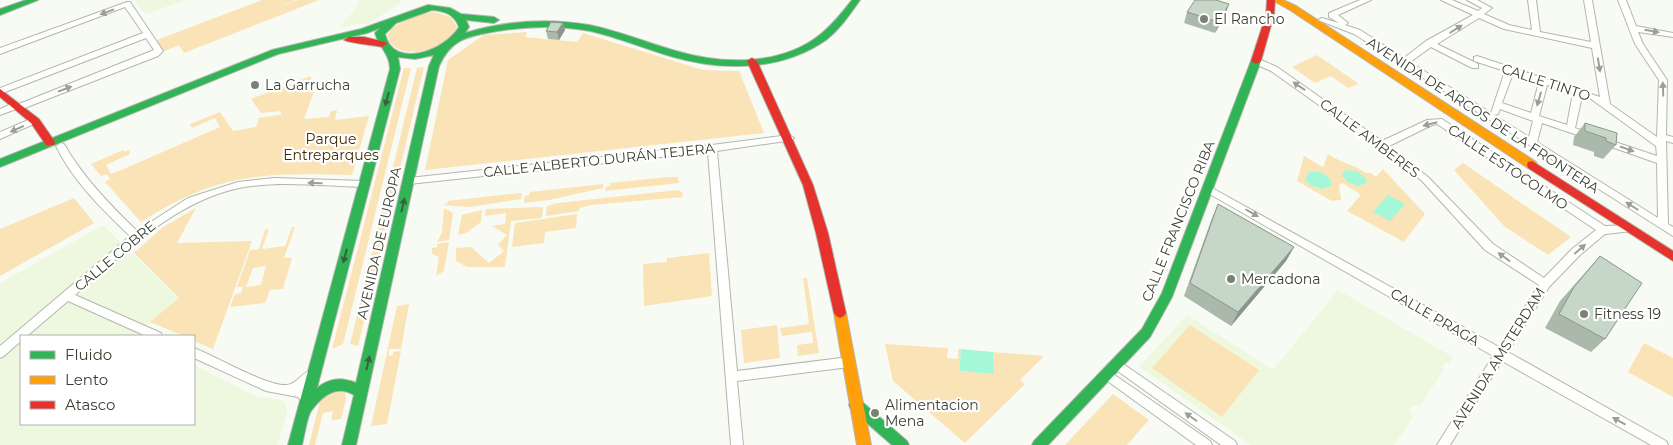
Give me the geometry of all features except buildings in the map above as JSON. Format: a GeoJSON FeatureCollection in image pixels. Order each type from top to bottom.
{"type":"FeatureCollection","features":[{"type":"Feature","properties":{"kind":"main road"},"geometry":{"type":"LineString","coordinates":[[0,12],[34,0]]}},
{"type":"Feature","properties":{"kind":"main road"},"geometry":{"type":"LineString","coordinates":[[397,17],[415,0]]}},
{"type":"Feature","properties":{"kind":"main road"},"geometry":{"type":"LineString","coordinates":[[0,171],[56,144],[275,52],[318,40],[355,34],[397,17],[431,7],[447,5],[461,17],[483,21],[527,18],[579,20],[622,30],[691,51],[746,55],[775,52],[809,39],[829,24],[846,0]]}},
{"type":"Feature","properties":{"kind":"main road"},"geometry":{"type":"LineString","coordinates":[[0,162],[56,144],[299,49],[348,40],[364,40],[414,55],[442,49],[457,38],[497,26],[562,25],[610,33],[689,57],[752,61],[786,56],[820,41],[838,27],[856,0]]}},
{"type":"Feature","properties":{"kind":"main road","name":"CALLE FRANCISCO RIBA"},"geometry":{"type":"LineString","coordinates":[[1039,445],[1146,333],[1168,294],[1209,190],[1256,61],[1270,15],[1271,0]]}},
{"type":"Feature","properties":{"kind":"main road","name":"AVENIDA DE ARCOS DE LA FRONTERA"},"geometry":{"type":"LineString","coordinates":[[1278,0],[1284,0]]}},
{"type":"Feature","properties":{"kind":"main road","name":"AVENIDA DE ARCOS DE LA FRONTERA"},"geometry":{"type":"LineString","coordinates":[[1278,0],[1673,257]]}},
{"type":"Feature","properties":{"kind":"main road","name":"AVENIDA DE ARCOS DE LA FRONTERA"},"geometry":{"type":"LineString","coordinates":[[1294,0],[1673,247]]}},
{"type":"Feature","properties":{"kind":"main road","name":"AVENIDA DE EUROPA"},"geometry":{"type":"LineString","coordinates":[[295,445],[394,69],[395,62],[387,48],[382,32],[397,17]]}},
{"type":"Feature","properties":{"kind":"main road"},"geometry":{"type":"LineString","coordinates":[[457,38],[464,27],[461,17]]}},
{"type":"Feature","properties":{"kind":"main road","name":"AVENIDA DE EUROPA"},"geometry":{"type":"LineString","coordinates":[[350,445],[434,66],[442,49]]}},
{"type":"Feature","properties":{"kind":"main road"},"geometry":{"type":"LineString","coordinates":[[752,61],[789,138],[813,202],[828,257],[864,445]]}},
{"type":"Feature","properties":{"kind":"main road"},"geometry":{"type":"LineString","coordinates":[[0,92],[18,106],[56,144]]}},
{"type":"Feature","properties":{"kind":"main road"},"geometry":{"type":"LineString","coordinates":[[306,406],[320,391],[336,382],[351,384],[361,393]]}},
{"type":"Feature","properties":{"kind":"main road"},"geometry":{"type":"LineString","coordinates":[[856,405],[902,445]]}},
{"type":"Feature","properties":{"kind":"street"},"geometry":{"type":"LineString","coordinates":[[1367,0],[1332,15],[1673,232]]}},
{"type":"Feature","properties":{"kind":"street"},"geometry":{"type":"LineString","coordinates":[[1445,0],[1507,27],[1596,46]]}},
{"type":"Feature","properties":{"kind":"street"},"geometry":{"type":"LineString","coordinates":[[1404,62],[1428,43],[1488,8],[1471,0]]}},
{"type":"Feature","properties":{"kind":"street"},"geometry":{"type":"LineString","coordinates":[[1532,0],[1536,33]]}},
{"type":"Feature","properties":{"kind":"street"},"geometry":{"type":"LineString","coordinates":[[1588,0],[1606,105]]}},
{"type":"Feature","properties":{"kind":"street"},"geometry":{"type":"LineString","coordinates":[[1622,0],[1638,44],[1663,80],[1661,141],[1663,226]]}},
{"type":"Feature","properties":{"kind":"street"},"geometry":{"type":"LineString","coordinates":[[0,51],[127,4],[159,51],[0,112]]}},
{"type":"Feature","properties":{"kind":"street"},"geometry":{"type":"LineString","coordinates":[[1322,20],[1357,32]]}},
{"type":"Feature","properties":{"kind":"street"},"geometry":{"type":"LineString","coordinates":[[1632,28],[1673,35]]}},
{"type":"Feature","properties":{"kind":"street"},"geometry":{"type":"LineString","coordinates":[[0,92],[148,34]]}},
{"type":"Feature","properties":{"kind":"street","name":"CALLE TINTO"},"geometry":{"type":"LineString","coordinates":[[1428,43],[1476,62],[1510,70],[1594,97],[1661,141]]}},
{"type":"Feature","properties":{"kind":"street","name":"CALLE AMBERES"},"geometry":{"type":"LineString","coordinates":[[1256,61],[1274,69],[1382,145],[1425,179],[1489,246],[1526,273],[1545,284]]}},
{"type":"Feature","properties":{"kind":"street"},"geometry":{"type":"LineString","coordinates":[[1493,118],[1510,70]]}},
{"type":"Feature","properties":{"kind":"street"},"geometry":{"type":"LineString","coordinates":[[1532,143],[1544,81]]}},
{"type":"Feature","properties":{"kind":"street"},"geometry":{"type":"LineString","coordinates":[[1570,130],[1578,92]]}},
{"type":"Feature","properties":{"kind":"street"},"geometry":{"type":"LineString","coordinates":[[1498,105],[1662,161]]}},
{"type":"Feature","properties":{"kind":"street"},"geometry":{"type":"LineString","coordinates":[[0,136],[33,121]]}},
{"type":"Feature","properties":{"kind":"street","name":"CALLE ESTOCOLMO"},"geometry":{"type":"LineString","coordinates":[[1382,145],[1430,122],[1439,122],[1603,230]]}},
{"type":"Feature","properties":{"kind":"street","name":"CALLE ALBERTO DURÁN TEJERA"},"geometry":{"type":"LineString","coordinates":[[409,181],[789,138]]}},
{"type":"Feature","properties":{"kind":"street"},"geometry":{"type":"LineString","coordinates":[[1661,141],[1673,140]]}},
{"type":"Feature","properties":{"kind":"street"},"geometry":{"type":"LineString","coordinates":[[56,144],[103,203],[136,236]]}},
{"type":"Feature","properties":{"kind":"street"},"geometry":{"type":"LineString","coordinates":[[712,148],[737,445]]}},
{"type":"Feature","properties":{"kind":"street","name":"CALLE COBRE"},"geometry":{"type":"LineString","coordinates":[[21,335],[136,236],[191,201],[238,186],[274,181],[364,184]]}},
{"type":"Feature","properties":{"kind":"street","name":"CALLE PRAGA"},"geometry":{"type":"LineString","coordinates":[[1209,190],[1662,445]]}},
{"type":"Feature","properties":{"kind":"street"},"geometry":{"type":"LineString","coordinates":[[1603,230],[1628,228]]}},
{"type":"Feature","properties":{"kind":"street","name":"AVENIDA AMSTERDAM"},"geometry":{"type":"LineString","coordinates":[[1443,445],[1545,284],[1576,252],[1603,230]]}},
{"type":"Feature","properties":{"kind":"street"},"geometry":{"type":"LineString","coordinates":[[68,296],[156,335]]}},
{"type":"Feature","properties":{"kind":"street","name":"CALLE COBRE"},"geometry":{"type":"LineString","coordinates":[[0,353],[20,336]]}},
{"type":"Feature","properties":{"kind":"street"},"geometry":{"type":"LineString","coordinates":[[195,353],[270,387],[302,393],[306,406]]}},
{"type":"Feature","properties":{"kind":"street"},"geometry":{"type":"LineString","coordinates":[[732,377],[848,362]]}},
{"type":"Feature","properties":{"kind":"street"},"geometry":{"type":"LineString","coordinates":[[1116,364],[1230,445]]}},
{"type":"Feature","properties":{"kind":"street"},"geometry":{"type":"LineString","coordinates":[[288,390],[300,385],[314,374]]}},
{"type":"Feature","properties":{"kind":"street"},"geometry":{"type":"LineString","coordinates":[[1106,374],[1206,445]]}},
{"type":"Feature","properties":{"kind":"shaded area"},"geometry":{"type":"Polygon","coordinates":[[[134,0],[186,0],[145,14],[134,0]]]}},
{"type":"Feature","properties":{"kind":"shaded area"},"geometry":{"type":"Polygon","coordinates":[[[359,0],[401,0],[400,3],[370,23],[339,27],[356,9],[359,0]]]}},
{"type":"Feature","properties":{"kind":"shaded area"},"geometry":{"type":"Polygon","coordinates":[[[1346,170],[1357,171],[1366,178],[1367,183],[1358,186],[1347,182],[1342,174],[1346,170]]]}},
{"type":"Feature","properties":{"kind":"shaded area"},"geometry":{"type":"Polygon","coordinates":[[[1316,171],[1324,174],[1331,180],[1331,186],[1322,189],[1310,185],[1305,179],[1309,172],[1316,171]]]}},
{"type":"Feature","properties":{"kind":"shaded area"},"geometry":{"type":"Polygon","coordinates":[[[1388,195],[1405,204],[1390,221],[1373,212],[1388,195]]]}},
{"type":"Feature","properties":{"kind":"shaded area"},"geometry":{"type":"Polygon","coordinates":[[[103,225],[179,299],[136,335],[20,335],[20,425],[195,425],[195,366],[255,396],[282,400],[286,405],[287,413],[277,445],[0,445],[0,283],[103,225]]]}},
{"type":"Feature","properties":{"kind":"shaded area"},"geometry":{"type":"Polygon","coordinates":[[[1338,290],[1453,357],[1449,363],[1445,363],[1442,367],[1443,371],[1420,406],[1412,406],[1409,410],[1413,417],[1394,445],[1251,445],[1139,367],[1187,315],[1273,370],[1338,290]]]}},
{"type":"Feature","properties":{"kind":"shaded area"},"geometry":{"type":"Polygon","coordinates":[[[961,349],[993,352],[994,374],[959,371],[961,349]]]}},
{"type":"Feature","properties":{"kind":"green space"},"geometry":{"type":"Polygon","coordinates":[[[262,0],[296,0],[272,10],[298,0],[319,0],[184,53],[179,45],[162,52],[157,40],[262,0]]]}},
{"type":"Feature","properties":{"kind":"green space"},"geometry":{"type":"Polygon","coordinates":[[[434,12],[451,17],[457,27],[447,40],[429,49],[420,51],[410,52],[394,46],[389,39],[389,33],[394,27],[410,18],[434,12]]]}},
{"type":"Feature","properties":{"kind":"green space"},"geometry":{"type":"Polygon","coordinates":[[[527,32],[525,37],[577,42],[583,33],[703,70],[739,71],[764,133],[425,170],[448,60],[484,35],[527,32]]]}},
{"type":"Feature","properties":{"kind":"green space"},"geometry":{"type":"Polygon","coordinates":[[[1317,55],[1359,84],[1348,88],[1331,76],[1315,83],[1292,67],[1317,55]]]}},
{"type":"Feature","properties":{"kind":"green space"},"geometry":{"type":"Polygon","coordinates":[[[424,67],[358,346],[350,344],[417,68],[424,67]]]}},
{"type":"Feature","properties":{"kind":"green space"},"geometry":{"type":"Polygon","coordinates":[[[404,68],[411,68],[343,344],[332,349],[404,68]]]}},
{"type":"Feature","properties":{"kind":"green space","name":"Parque Entreparques"},"geometry":{"type":"Polygon","coordinates":[[[311,76],[311,83],[327,82],[326,85],[316,86],[304,119],[329,117],[331,111],[337,110],[335,120],[369,116],[352,175],[293,174],[242,179],[194,193],[141,222],[105,182],[110,179],[107,174],[101,176],[91,164],[123,150],[124,152],[129,150],[130,154],[106,165],[111,174],[119,171],[220,127],[215,118],[192,128],[190,124],[220,112],[233,131],[256,127],[259,118],[285,114],[281,114],[281,111],[261,113],[251,99],[311,76]]]}},
{"type":"Feature","properties":{"kind":"green space"},"geometry":{"type":"Polygon","coordinates":[[[1328,154],[1376,177],[1383,169],[1425,214],[1404,242],[1347,211],[1361,195],[1343,183],[1339,185],[1341,200],[1332,201],[1297,181],[1304,156],[1323,167],[1328,154]],[[1313,171],[1307,174],[1317,188],[1325,189],[1331,180],[1326,175],[1313,171]]]}},
{"type":"Feature","properties":{"kind":"green space"},"geometry":{"type":"Polygon","coordinates":[[[1463,163],[1571,237],[1548,255],[1504,226],[1454,170],[1463,163]]]}},
{"type":"Feature","properties":{"kind":"green space"},"geometry":{"type":"Polygon","coordinates":[[[678,177],[679,183],[605,191],[606,187],[610,186],[610,183],[678,177]]]}},
{"type":"Feature","properties":{"kind":"green space"},"geometry":{"type":"Polygon","coordinates":[[[603,184],[603,188],[549,200],[524,203],[525,196],[529,195],[530,192],[603,184]]]}},
{"type":"Feature","properties":{"kind":"green space"},"geometry":{"type":"Polygon","coordinates":[[[678,190],[682,192],[683,197],[591,205],[580,208],[579,211],[546,216],[547,206],[558,203],[678,190]]]}},
{"type":"Feature","properties":{"kind":"green space"},"geometry":{"type":"Polygon","coordinates":[[[522,193],[521,199],[469,207],[442,205],[447,204],[448,201],[522,193]]]}},
{"type":"Feature","properties":{"kind":"green space"},"geometry":{"type":"Polygon","coordinates":[[[74,198],[94,223],[0,276],[0,229],[74,198]]]}},
{"type":"Feature","properties":{"kind":"green space"},"geometry":{"type":"Polygon","coordinates":[[[543,207],[542,218],[511,221],[505,267],[467,267],[456,261],[456,248],[471,247],[489,263],[504,251],[498,245],[507,235],[492,226],[505,224],[506,213],[485,216],[486,209],[543,207]]]}},
{"type":"Feature","properties":{"kind":"green space"},"geometry":{"type":"Polygon","coordinates":[[[196,208],[177,243],[252,241],[213,349],[195,341],[195,335],[182,335],[150,322],[179,298],[134,253],[163,227],[196,208]]]}},
{"type":"Feature","properties":{"kind":"green space"},"geometry":{"type":"Polygon","coordinates":[[[444,208],[453,213],[449,240],[437,242],[442,232],[444,208]]]}},
{"type":"Feature","properties":{"kind":"green space"},"geometry":{"type":"Polygon","coordinates":[[[482,210],[481,222],[466,233],[458,235],[462,215],[482,210]]]}},
{"type":"Feature","properties":{"kind":"green space"},"geometry":{"type":"Polygon","coordinates":[[[577,214],[576,228],[545,232],[544,243],[512,247],[515,223],[577,214]]]}},
{"type":"Feature","properties":{"kind":"green space"},"geometry":{"type":"Polygon","coordinates":[[[292,227],[295,227],[284,258],[292,258],[283,289],[270,290],[265,303],[230,307],[235,294],[241,293],[243,287],[237,287],[250,250],[259,249],[265,230],[269,229],[262,249],[285,246],[292,227]],[[266,266],[253,268],[246,287],[261,285],[266,266]]]}},
{"type":"Feature","properties":{"kind":"green space"},"geometry":{"type":"Polygon","coordinates":[[[449,242],[444,271],[436,276],[439,257],[432,254],[432,248],[437,247],[437,244],[449,242]]]}},
{"type":"Feature","properties":{"kind":"green space"},"geometry":{"type":"Polygon","coordinates":[[[709,253],[712,296],[644,306],[643,264],[667,262],[667,258],[709,253]]]}},
{"type":"Feature","properties":{"kind":"green space"},"geometry":{"type":"Polygon","coordinates":[[[803,278],[807,278],[819,353],[798,356],[797,345],[813,343],[812,332],[782,336],[780,328],[809,324],[803,278]]]}},
{"type":"Feature","properties":{"kind":"green space"},"geometry":{"type":"Polygon","coordinates":[[[409,304],[401,349],[389,349],[389,356],[393,355],[393,352],[401,351],[387,424],[371,426],[397,306],[409,304]]]}},
{"type":"Feature","properties":{"kind":"green space"},"geometry":{"type":"Polygon","coordinates":[[[777,325],[780,358],[744,363],[741,330],[777,325]]]}},
{"type":"Feature","properties":{"kind":"green space"},"geometry":{"type":"Polygon","coordinates":[[[1190,325],[1259,370],[1222,417],[1152,368],[1190,325]]]}},
{"type":"Feature","properties":{"kind":"green space"},"geometry":{"type":"Polygon","coordinates":[[[1644,343],[1673,358],[1673,397],[1628,372],[1644,343]]]}},
{"type":"Feature","properties":{"kind":"green space"},"geometry":{"type":"Polygon","coordinates":[[[885,344],[948,348],[947,358],[958,359],[958,349],[961,349],[959,371],[994,374],[993,352],[1044,356],[1020,380],[1025,384],[965,443],[893,381],[885,344]]]}},
{"type":"Feature","properties":{"kind":"green space"},"geometry":{"type":"Polygon","coordinates":[[[339,390],[345,393],[346,399],[341,419],[331,420],[333,411],[323,413],[315,445],[309,445],[320,401],[323,396],[339,390]]]}},
{"type":"Feature","properties":{"kind":"green space"},"geometry":{"type":"Polygon","coordinates":[[[1113,394],[1149,420],[1127,445],[1065,445],[1113,394]]]}},
{"type":"Feature","properties":{"kind":"traffic: fast"},"geometry":{"type":"LineString","coordinates":[[0,12],[34,0]]}},
{"type":"Feature","properties":{"kind":"traffic: fast"},"geometry":{"type":"LineString","coordinates":[[457,38],[489,29],[555,24],[601,31],[674,54],[710,62],[759,62],[782,57],[804,49],[823,37],[841,21],[856,0]]}},
{"type":"Feature","properties":{"kind":"traffic: fast"},"geometry":{"type":"LineString","coordinates":[[431,7],[452,11],[462,21],[464,27],[449,45],[425,55],[405,56],[395,54],[382,43],[380,33],[393,21],[431,7]]}},
{"type":"Feature","properties":{"kind":"traffic: fast"},"geometry":{"type":"LineString","coordinates":[[461,17],[494,20]]}},
{"type":"Feature","properties":{"kind":"traffic: fast"},"geometry":{"type":"LineString","coordinates":[[0,163],[275,52],[364,31],[392,20]]}},
{"type":"Feature","properties":{"kind":"traffic: fast"},"geometry":{"type":"LineString","coordinates":[[349,445],[434,66],[442,49]]}},
{"type":"Feature","properties":{"kind":"traffic: fast"},"geometry":{"type":"LineString","coordinates":[[295,445],[395,69],[395,61],[391,52]]}},
{"type":"Feature","properties":{"kind":"traffic: fast"},"geometry":{"type":"LineString","coordinates":[[1039,445],[1146,333],[1168,294],[1256,61]]}},
{"type":"Feature","properties":{"kind":"traffic: fast"},"geometry":{"type":"LineString","coordinates":[[308,406],[320,393],[332,385],[345,385],[361,393]]}},
{"type":"Feature","properties":{"kind":"traffic: fast"},"geometry":{"type":"LineString","coordinates":[[856,405],[902,445]]}},
{"type":"Feature","properties":{"kind":"traffic: slow"},"geometry":{"type":"LineString","coordinates":[[1276,0],[1293,8],[1532,165]]}},
{"type":"Feature","properties":{"kind":"traffic: slow"},"geometry":{"type":"LineString","coordinates":[[840,313],[864,445]]}},
{"type":"Feature","properties":{"kind":"traffic: jam"},"geometry":{"type":"LineString","coordinates":[[1256,61],[1270,15],[1271,0]]}},
{"type":"Feature","properties":{"kind":"traffic: jam"},"geometry":{"type":"LineString","coordinates":[[349,40],[364,40],[382,44]]}},
{"type":"Feature","properties":{"kind":"traffic: jam"},"geometry":{"type":"LineString","coordinates":[[752,61],[808,185],[822,233],[840,313]]}},
{"type":"Feature","properties":{"kind":"traffic: jam"},"geometry":{"type":"LineString","coordinates":[[0,92],[35,121],[50,142]]}},
{"type":"Feature","properties":{"kind":"traffic: jam"},"geometry":{"type":"LineString","coordinates":[[1532,165],[1673,257]]}},
{"type":"Feature","properties":{"kind":"place","name":"El Rancho"},"geometry":{"type":"Point","coordinates":[1204,19]}},
{"type":"Feature","properties":{"kind":"place","name":"La Garrucha"},"geometry":{"type":"Point","coordinates":[255,85]}},
{"type":"Feature","properties":{"kind":"place","name":"Mercadona"},"geometry":{"type":"Point","coordinates":[1231,279]}},
{"type":"Feature","properties":{"kind":"place","name":"Fitness 19"},"geometry":{"type":"Point","coordinates":[1584,314]}},
{"type":"Feature","properties":{"kind":"place","name":"Alimentacion Mena"},"geometry":{"type":"Point","coordinates":[875,413]}}]}
